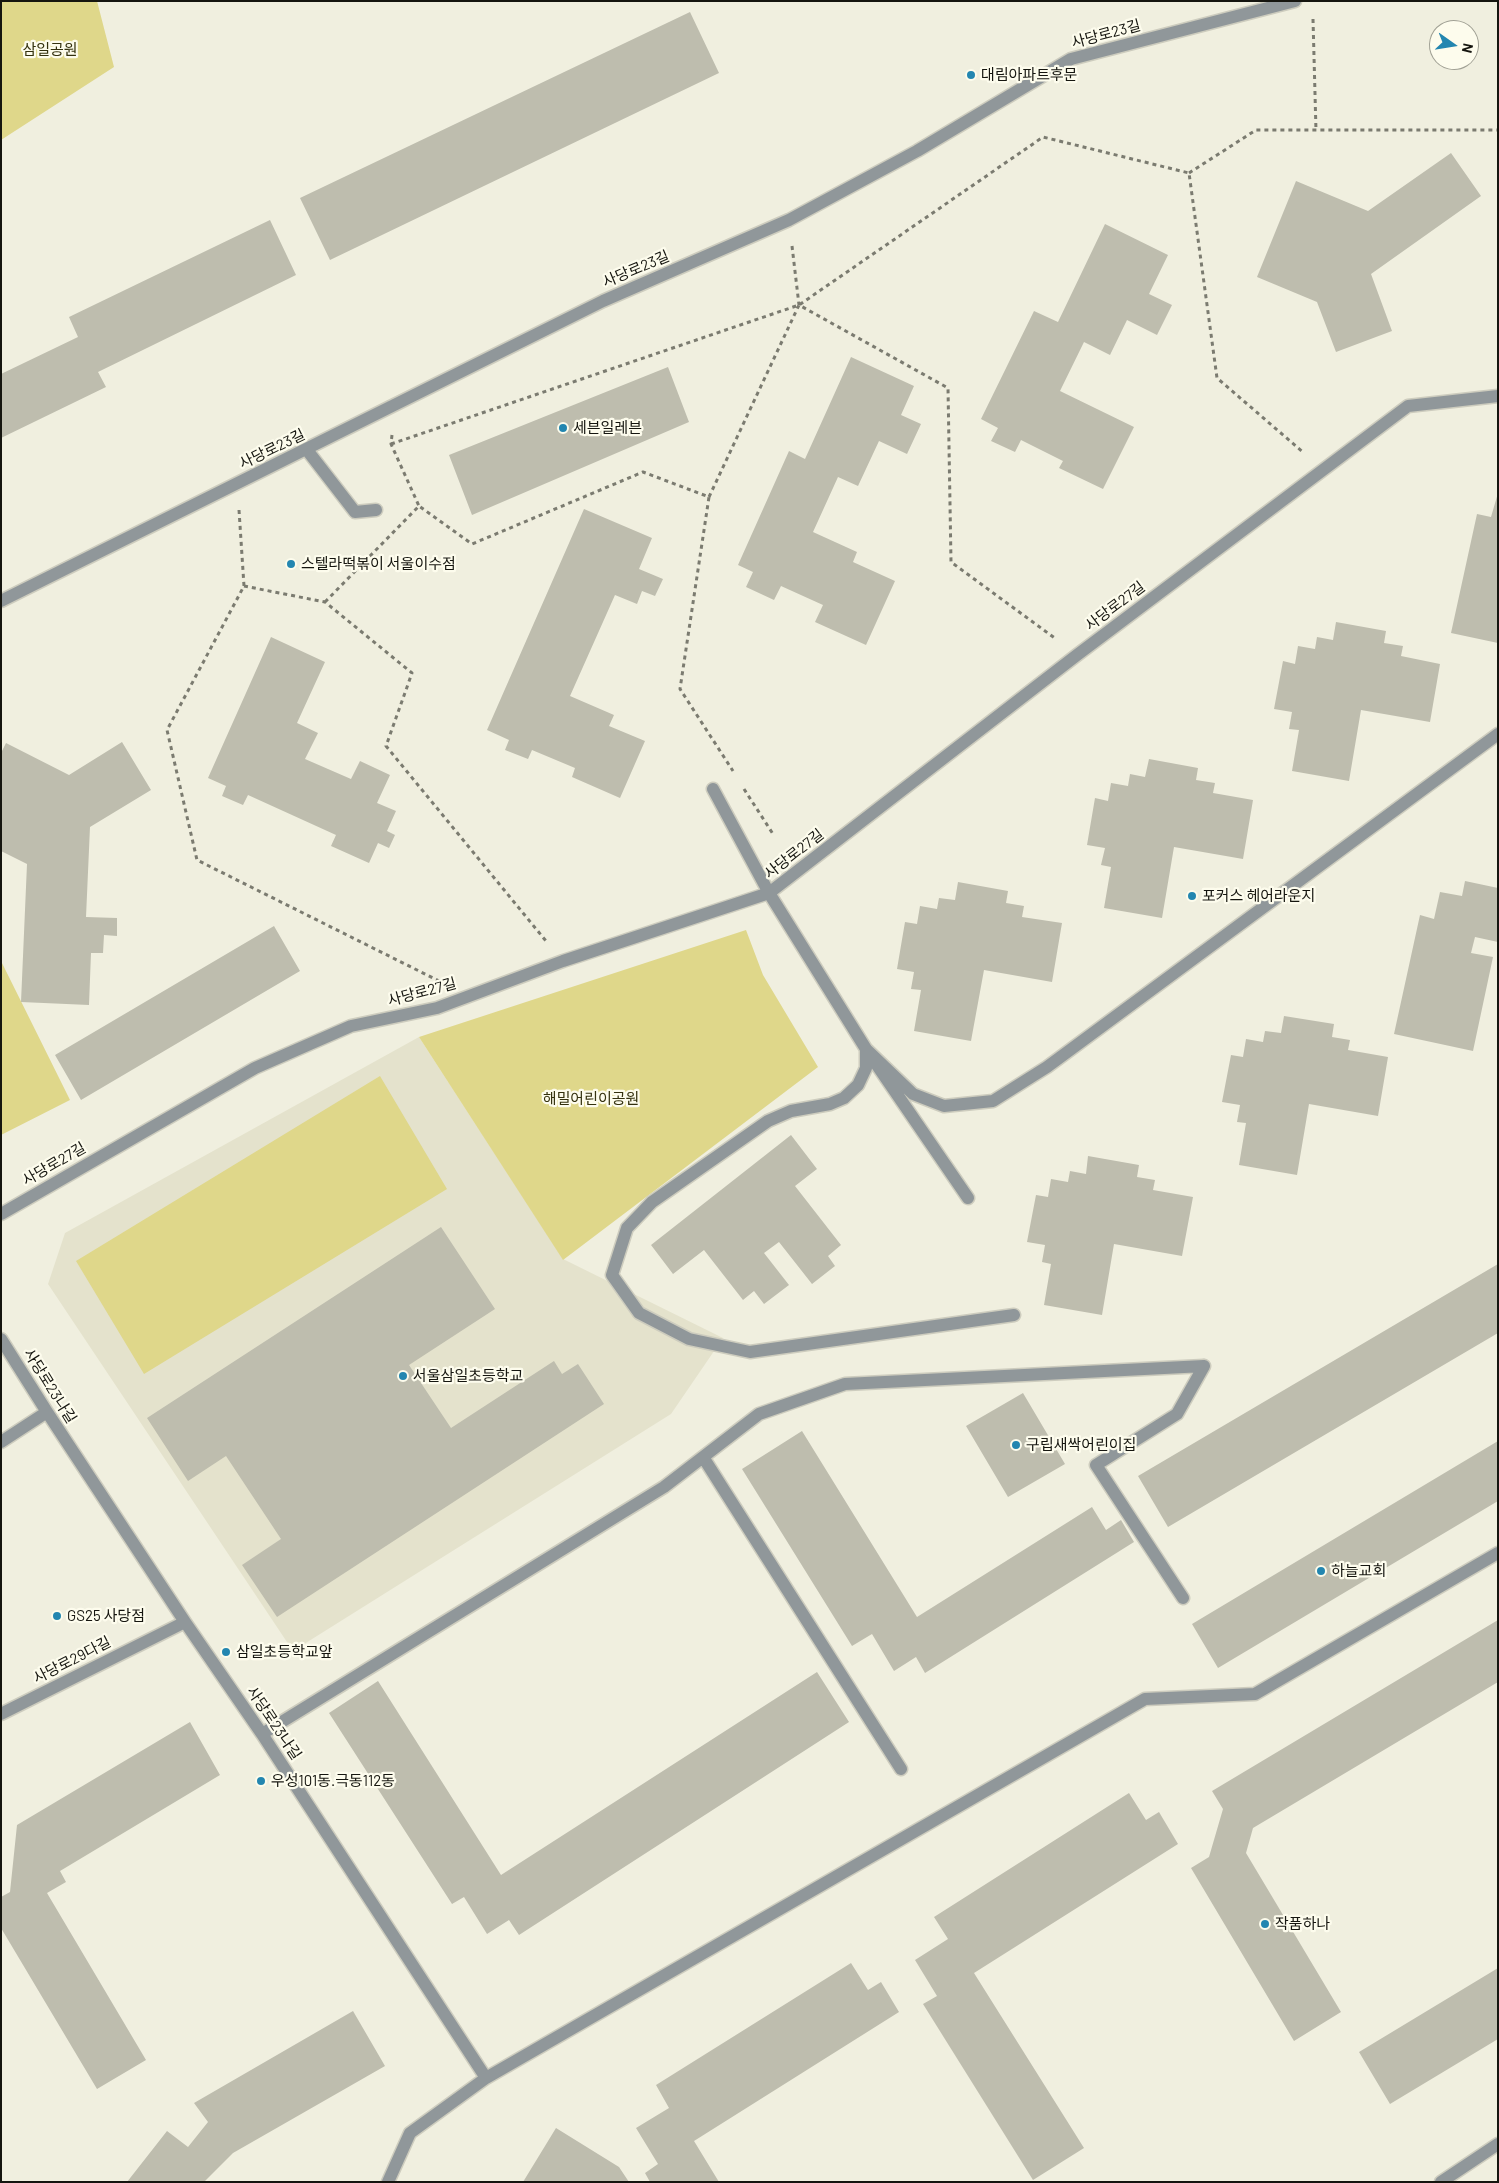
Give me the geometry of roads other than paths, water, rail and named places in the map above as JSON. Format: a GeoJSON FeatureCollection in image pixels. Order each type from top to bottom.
{"type":"FeatureCollection","features":[{"type":"Feature","properties":{"kind":"street","name":"사당로23길"},"geometry":{"type":"LineString","coordinates":[[1,602],[602,301],[789,220],[917,151],[1072,59],[1295,1]]}},
{"type":"Feature","properties":{"kind":"street","name":"사당로27길"},"geometry":{"type":"LineString","coordinates":[[1,1214],[255,1068],[351,1026],[437,1008],[563,961],[769,893],[1077,655],[1408,406],[1498,396]]}},
{"type":"Feature","properties":{"kind":"street"},"geometry":{"type":"LineString","coordinates":[[307,450],[355,512],[376,510]]}},
{"type":"Feature","properties":{"kind":"street"},"geometry":{"type":"LineString","coordinates":[[866,1049],[913,1094],[944,1106],[993,1101],[1047,1067],[1498,734]]}},
{"type":"Feature","properties":{"kind":"street"},"geometry":{"type":"LineString","coordinates":[[713,789],[769,893],[866,1049],[968,1198]]}},
{"type":"Feature","properties":{"kind":"street"},"geometry":{"type":"LineString","coordinates":[[866,1049],[866,1068],[858,1085],[844,1098],[830,1104],[791,1111],[768,1121],[652,1202],[628,1228],[612,1275],[639,1313],[689,1339],[750,1352],[1014,1315]]}},
{"type":"Feature","properties":{"kind":"street","name":"사당로23나길"},"geometry":{"type":"LineString","coordinates":[[1,1339],[47,1412],[185,1622],[262,1734],[486,2078]]}},
{"type":"Feature","properties":{"kind":"street"},"geometry":{"type":"LineString","coordinates":[[262,1734],[664,1487],[759,1414],[845,1384],[1204,1366],[1177,1414],[1096,1466],[1183,1598]]}},
{"type":"Feature","properties":{"kind":"street"},"geometry":{"type":"LineString","coordinates":[[1,1442],[47,1412]]}},
{"type":"Feature","properties":{"kind":"street"},"geometry":{"type":"LineString","coordinates":[[703,1457],[901,1769]]}},
{"type":"Feature","properties":{"kind":"street"},"geometry":{"type":"LineString","coordinates":[[388,2182],[410,2133],[486,2078],[1145,1699],[1255,1694],[1498,1553]]}},
{"type":"Feature","properties":{"kind":"street","name":"사당로29다길"},"geometry":{"type":"LineString","coordinates":[[1,1714],[185,1622]]}},
{"type":"Feature","properties":{"kind":"street"},"geometry":{"type":"LineString","coordinates":[[1441,2182],[1498,2144]]}},
{"type":"Feature","properties":{"kind":"place","name":"대림아파트후문"},"geometry":{"type":"Point","coordinates":[971,75]}},
{"type":"Feature","properties":{"kind":"place","name":"세븐일레븐"},"geometry":{"type":"Point","coordinates":[563,428]}},
{"type":"Feature","properties":{"kind":"place","name":"스텔라떡볶이 서울이수점"},"geometry":{"type":"Point","coordinates":[291,564]}},
{"type":"Feature","properties":{"kind":"place","name":"포커스 헤어라운지"},"geometry":{"type":"Point","coordinates":[1192,896]}},
{"type":"Feature","properties":{"kind":"place","name":"서울삼일초등학교"},"geometry":{"type":"Point","coordinates":[403,1376]}},
{"type":"Feature","properties":{"kind":"place","name":"구립새싹어린이집"},"geometry":{"type":"Point","coordinates":[1016,1445]}},
{"type":"Feature","properties":{"kind":"place","name":"하늘교회"},"geometry":{"type":"Point","coordinates":[1321,1571]}},
{"type":"Feature","properties":{"kind":"place","name":"GS25 사당점"},"geometry":{"type":"Point","coordinates":[57,1616]}},
{"type":"Feature","properties":{"kind":"place","name":"삼일초등학교앞"},"geometry":{"type":"Point","coordinates":[226,1652]}},
{"type":"Feature","properties":{"kind":"place","name":"우성101동.극동112동"},"geometry":{"type":"Point","coordinates":[261,1781]}},
{"type":"Feature","properties":{"kind":"place","name":"작품하나"},"geometry":{"type":"Point","coordinates":[1265,1924]}},
{"type":"Feature","properties":{"kind":"park label","name":"삼일공원"},"geometry":{"type":"Point","coordinates":[50,50]}},
{"type":"Feature","properties":{"kind":"park label","name":"해밀어린이공원"},"geometry":{"type":"Point","coordinates":[591,1099]}}]}
